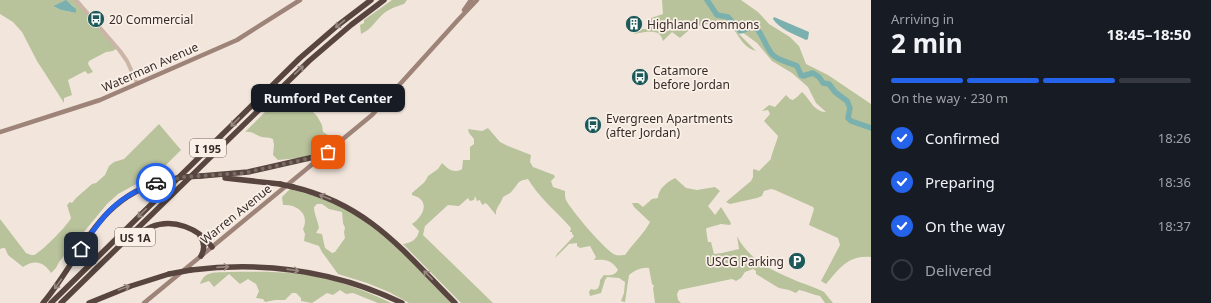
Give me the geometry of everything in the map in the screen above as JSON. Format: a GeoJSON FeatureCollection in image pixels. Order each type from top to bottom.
{"type":"FeatureCollection","features":[{"type":"Feature","properties":{"kind":"highway","name":"I 195"},"geometry":{"type":"LineString","coordinates":[[51,303],[308,51],[333,29],[371,0]]}},
{"type":"Feature","properties":{"kind":"highway","name":"I 195"},"geometry":{"type":"LineString","coordinates":[[61,303],[309,60],[346,28],[384,0]]}},
{"type":"Feature","properties":{"kind":"highway"},"geometry":{"type":"LineString","coordinates":[[43,303],[65,274],[96,225],[109,210],[136,191],[166,180],[184,177],[248,172],[311,158],[328,152]]}},
{"type":"Feature","properties":{"kind":"highway"},"geometry":{"type":"LineString","coordinates":[[201,176],[280,184],[315,193],[335,201],[372,222],[396,243],[455,303]]}},
{"type":"Feature","properties":{"kind":"highway","name":"US 1A"},"geometry":{"type":"LineString","coordinates":[[108,257],[141,233],[158,225],[179,225],[196,232]]}},
{"type":"Feature","properties":{"kind":"highway"},"geometry":{"type":"LineString","coordinates":[[196,232],[204,237],[212,247]]}},
{"type":"Feature","properties":{"kind":"highway"},"geometry":{"type":"LineString","coordinates":[[196,232],[204,244],[201,256]]}},
{"type":"Feature","properties":{"kind":"highway"},"geometry":{"type":"LineString","coordinates":[[89,303],[130,286],[169,274],[191,270],[249,266],[283,268],[352,283],[378,292],[402,303]]}},
{"type":"Feature","properties":{"kind":"main road","name":"Waterman Avenue"},"geometry":{"type":"LineString","coordinates":[[0,132],[83,106],[241,38],[300,0]]}},
{"type":"Feature","properties":{"kind":"main road","name":"Warren Avenue"},"geometry":{"type":"LineString","coordinates":[[458,20],[471,0]]}},
{"type":"Feature","properties":{"kind":"main road","name":"Warren Avenue"},"geometry":{"type":"LineString","coordinates":[[144,303],[376,112],[477,0]]}},
{"type":"Feature","properties":{"kind":"street"},"geometry":{"type":"LineString","coordinates":[[76,0],[124,56],[137,83]]}},
{"type":"Feature","properties":{"kind":"green space"},"geometry":{"type":"Polygon","coordinates":[[[0,0],[75,0],[117,48],[89,61],[88,64],[93,72],[88,74],[85,71],[68,80],[72,95],[64,98],[64,103],[37,61],[22,32],[13,22],[0,14],[0,0]],[[64,1],[53,6],[61,10],[76,13],[74,7],[64,1]]]}},
{"type":"Feature","properties":{"kind":"green space"},"geometry":{"type":"Polygon","coordinates":[[[392,0],[407,0],[404,4],[386,12],[361,34],[360,25],[364,23],[364,20],[392,0]]]}},
{"type":"Feature","properties":{"kind":"green space"},"geometry":{"type":"Polygon","coordinates":[[[662,0],[741,0],[758,12],[769,24],[790,37],[799,46],[806,64],[828,75],[871,104],[871,257],[850,260],[840,268],[826,284],[821,281],[840,245],[838,238],[809,225],[814,209],[813,207],[771,189],[764,191],[762,196],[757,198],[730,204],[726,202],[751,181],[754,169],[759,171],[771,159],[778,136],[764,121],[770,114],[768,110],[762,111],[769,105],[775,107],[786,95],[793,100],[802,92],[815,108],[826,112],[816,103],[808,87],[792,73],[772,61],[757,43],[734,26],[730,25],[756,51],[743,43],[736,32],[726,24],[707,24],[695,27],[680,38],[672,32],[663,41],[661,36],[655,32],[634,34],[642,29],[650,29],[651,18],[663,14],[662,0]]]}},
{"type":"Feature","properties":{"kind":"green space"},"geometry":{"type":"Polygon","coordinates":[[[289,88],[317,116],[322,125],[323,132],[328,135],[338,137],[342,141],[329,152],[299,158],[278,160],[273,155],[273,139],[262,137],[250,132],[245,132],[289,88]]]}},
{"type":"Feature","properties":{"kind":"green space"},"geometry":{"type":"Polygon","coordinates":[[[159,124],[181,150],[165,166],[140,179],[140,182],[118,194],[107,204],[51,273],[45,266],[35,262],[23,267],[8,255],[5,248],[0,249],[0,219],[26,253],[34,255],[40,251],[50,243],[69,222],[71,218],[67,205],[70,202],[72,203],[92,184],[96,183],[105,175],[109,166],[114,162],[124,159],[159,124]]]}},
{"type":"Feature","properties":{"kind":"green space"},"geometry":{"type":"Polygon","coordinates":[[[488,128],[500,142],[531,155],[530,162],[533,167],[554,175],[555,177],[551,181],[553,187],[565,191],[566,200],[575,213],[605,247],[616,255],[625,255],[645,231],[650,222],[634,207],[632,203],[638,203],[643,207],[652,199],[658,198],[658,195],[664,186],[675,178],[686,188],[697,190],[715,187],[720,191],[708,206],[715,215],[721,207],[731,223],[730,225],[721,224],[706,229],[708,242],[711,242],[714,254],[739,249],[737,236],[752,256],[762,264],[785,276],[824,292],[833,303],[825,303],[820,296],[804,291],[799,290],[796,293],[779,288],[756,274],[756,271],[753,269],[745,272],[741,278],[736,281],[732,279],[679,290],[677,294],[678,300],[681,303],[655,303],[654,286],[652,284],[649,268],[639,269],[629,275],[625,302],[621,301],[624,293],[625,282],[619,278],[607,277],[601,293],[590,296],[589,292],[591,289],[595,290],[598,288],[600,280],[604,275],[612,275],[618,270],[611,262],[594,260],[596,257],[590,246],[580,248],[577,246],[577,243],[569,244],[555,258],[574,236],[572,232],[570,232],[571,228],[542,198],[528,179],[520,182],[509,194],[503,197],[496,210],[496,215],[487,204],[485,203],[483,205],[480,200],[477,201],[475,196],[474,200],[470,201],[468,198],[459,206],[448,205],[425,226],[423,235],[493,303],[461,303],[403,244],[411,242],[417,237],[419,231],[412,224],[420,217],[424,208],[422,201],[418,197],[412,195],[412,193],[427,179],[428,176],[438,169],[442,163],[454,171],[462,169],[463,160],[470,160],[470,147],[474,144],[474,139],[469,133],[468,129],[482,131],[488,128]]]}},
{"type":"Feature","properties":{"kind":"green space"},"geometry":{"type":"Polygon","coordinates":[[[290,189],[316,196],[342,206],[358,215],[387,237],[451,303],[409,303],[389,292],[367,283],[338,274],[319,246],[304,241],[305,234],[303,229],[305,219],[301,211],[293,206],[283,205],[282,197],[290,189]],[[317,204],[314,207],[319,228],[316,233],[322,234],[325,248],[332,253],[335,252],[345,238],[342,212],[329,209],[322,204],[317,204]]]}},
{"type":"Feature","properties":{"kind":"green space"},"geometry":{"type":"Polygon","coordinates":[[[228,272],[281,272],[322,278],[358,288],[391,303],[378,303],[353,293],[346,294],[340,290],[333,295],[327,293],[312,303],[301,301],[301,298],[296,293],[292,293],[285,300],[265,302],[263,299],[256,298],[259,291],[256,284],[248,279],[240,284],[229,274],[214,287],[209,281],[200,284],[208,274],[228,272]]]}},
{"type":"Feature","properties":{"kind":"water"},"geometry":{"type":"Polygon","coordinates":[[[66,0],[76,9],[76,13],[61,10],[53,6],[66,0]]]}},
{"type":"Feature","properties":{"kind":"water"},"geometry":{"type":"Polygon","coordinates":[[[774,17],[809,32],[808,39],[806,40],[783,29],[773,19],[774,17]]]}},
{"type":"Feature","properties":{"kind":"waterway"},"geometry":{"type":"LineString","coordinates":[[707,0],[717,15],[728,17],[740,31],[751,28],[757,29],[772,54],[780,60],[797,66],[801,75],[803,76],[813,73],[819,77],[823,83],[829,84],[835,92],[847,101],[850,108],[848,118],[851,121],[871,128]]}},
{"type":"Feature","properties":{"kind":"way so far"},"geometry":{"type":"LineString","coordinates":[[156,183],[173,178],[257,171],[311,158],[328,152]]}},
{"type":"Feature","properties":{"kind":"place","name":"20 Commercial"},"geometry":{"type":"Point","coordinates":[96,19]}},
{"type":"Feature","properties":{"kind":"place","name":"Highland Commons"},"geometry":{"type":"Point","coordinates":[634,24]}},
{"type":"Feature","properties":{"kind":"place","name":"Catamore before Jordan"},"geometry":{"type":"Point","coordinates":[640,77]}},
{"type":"Feature","properties":{"kind":"place","name":"Evergreen Apartments (after Jordan)"},"geometry":{"type":"Point","coordinates":[593,125]}},
{"type":"Feature","properties":{"kind":"place","name":"Rumford Pet Center"},"geometry":{"type":"Point","coordinates":[328,152]}},
{"type":"Feature","properties":{"kind":"place","name":"USCG Parking"},"geometry":{"type":"Point","coordinates":[797,261]}},
{"type":"Feature","properties":{"kind":"route"},"geometry":{"type":"LineString","coordinates":[[81,249],[100,221],[113,207],[136,191],[156,183]]}}]}
